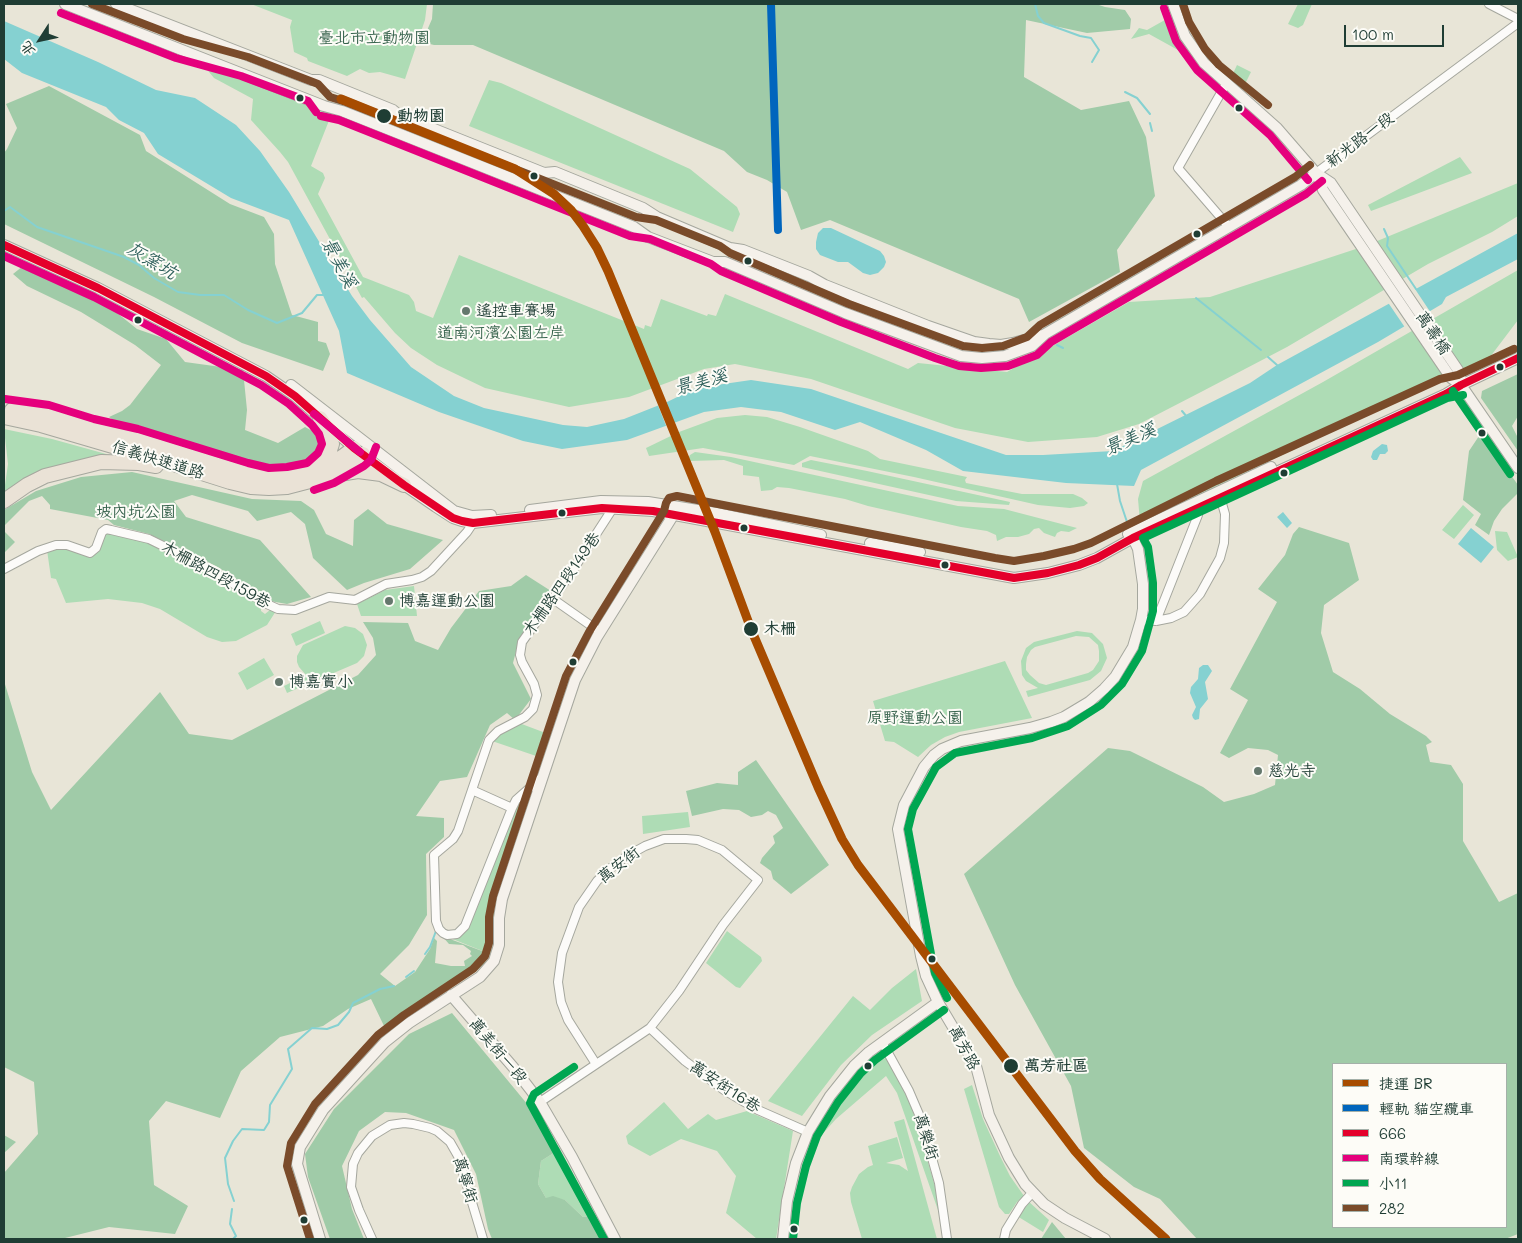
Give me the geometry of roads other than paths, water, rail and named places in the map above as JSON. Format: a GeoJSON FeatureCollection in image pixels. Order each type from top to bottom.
{"type":"FeatureCollection","features":[{"type":"Feature","properties":{"kind":"highway"},"geometry":{"type":"LineString","coordinates":[[4,402],[47,415]]}},
{"type":"Feature","properties":{"kind":"highway","name":"信義快速道路"},"geometry":{"type":"LineString","coordinates":[[4,409],[47,415],[91,429],[135,439],[245,473],[268,478],[312,476]]}},
{"type":"Feature","properties":{"kind":"highway","name":"信義快速道路"},"geometry":{"type":"LineString","coordinates":[[4,417],[41,425],[230,482],[269,488],[287,487],[312,476]]}},
{"type":"Feature","properties":{"kind":"highway"},"geometry":{"type":"LineString","coordinates":[[312,476],[326,458],[332,444],[332,438],[320,418]]}},
{"type":"Feature","properties":{"kind":"highway"},"geometry":{"type":"LineString","coordinates":[[312,476],[343,467],[361,448]]}},
{"type":"Feature","properties":{"kind":"highway"},"geometry":{"type":"LineString","coordinates":[[4,501],[27,485],[45,476],[101,462],[139,463],[206,474]]}},
{"type":"Feature","properties":{"kind":"highway"},"geometry":{"type":"LineString","coordinates":[[312,476],[358,471],[381,474],[404,485]]}},
{"type":"Feature","properties":{"kind":"street"},"geometry":{"type":"LineString","coordinates":[[66,4],[311,102],[342,111],[546,192],[713,262],[724,262],[845,313],[939,349],[961,356],[982,358],[1005,356],[1032,346],[1045,334]]}},
{"type":"Feature","properties":{"kind":"street"},"geometry":{"type":"LineString","coordinates":[[116,4],[302,77],[319,80],[393,110],[399,115],[544,173],[555,172],[642,208],[657,217],[725,246],[743,250],[792,269],[945,332],[974,342],[1001,345],[1045,334]]}},
{"type":"Feature","properties":{"kind":"street","name":"萬壽橋"},"geometry":{"type":"LineString","coordinates":[[1173,4],[1180,26],[1204,63],[1277,128],[1316,173],[1331,183],[1359,232],[1452,370],[1460,373],[1460,385]]}},
{"type":"Feature","properties":{"kind":"street"},"geometry":{"type":"LineString","coordinates":[[1489,4],[1518,19]]}},
{"type":"Feature","properties":{"kind":"street","name":"新光路一段"},"geometry":{"type":"LineString","coordinates":[[1045,334],[1301,185],[1518,23]]}},
{"type":"Feature","properties":{"kind":"street"},"geometry":{"type":"LineString","coordinates":[[1226,84],[1178,168],[1229,227]]}},
{"type":"Feature","properties":{"kind":"street"},"geometry":{"type":"LineString","coordinates":[[4,238],[100,282],[256,363],[299,390],[404,485],[453,518],[472,520],[594,502],[614,505],[648,502],[674,510],[737,522],[1014,570],[1046,566],[1077,559],[1196,510],[1220,494]]}},
{"type":"Feature","properties":{"kind":"street"},"geometry":{"type":"LineString","coordinates":[[4,245],[98,288],[253,368],[295,396],[320,418],[361,448],[454,511],[472,520]]}},
{"type":"Feature","properties":{"kind":"street"},"geometry":{"type":"LineString","coordinates":[[939,349],[945,332]]}},
{"type":"Feature","properties":{"kind":"street"},"geometry":{"type":"LineString","coordinates":[[1132,536],[1220,494],[1292,464],[1446,394],[1460,385],[1518,358]]}},
{"type":"Feature","properties":{"kind":"street"},"geometry":{"type":"LineString","coordinates":[[1460,385],[1518,468]]}},
{"type":"Feature","properties":{"kind":"street"},"geometry":{"type":"LineString","coordinates":[[1142,620],[1156,621],[1171,618],[1184,612],[1200,594],[1220,558],[1224,543],[1225,514],[1220,494]]}},
{"type":"Feature","properties":{"kind":"street","name":"木柵路四段149巷"},"geometry":{"type":"LineString","coordinates":[[512,808],[465,926],[457,934],[447,935],[439,929],[437,924],[434,857],[458,832],[489,740],[498,730],[528,714],[536,702],[536,690],[522,662],[521,648],[524,638],[571,573],[614,505]]}},
{"type":"Feature","properties":{"kind":"street"},"geometry":{"type":"LineString","coordinates":[[320,1239],[298,1169],[297,1159],[300,1147],[323,1110],[385,1042],[409,1022],[484,973],[494,960],[497,953],[502,899],[575,680],[600,632],[674,510]]}},
{"type":"Feature","properties":{"kind":"street"},"geometry":{"type":"LineString","coordinates":[[1156,621],[1198,514],[1196,510]]}},
{"type":"Feature","properties":{"kind":"street","name":"木柵路四段159巷"},"geometry":{"type":"LineString","coordinates":[[4,569],[56,544],[66,544],[90,553],[96,548],[102,532],[106,529],[149,539],[202,565],[267,604],[278,609],[295,610],[329,597],[355,600],[386,584],[422,577],[437,564],[472,520]]}},
{"type":"Feature","properties":{"kind":"street","name":"萬芳路"},"geometry":{"type":"LineString","coordinates":[[1105,1239],[1055,1212],[1032,1193],[1019,1174],[998,1134],[989,1115],[976,1066],[938,1002],[926,976],[899,836],[901,814],[908,796],[934,755],[951,744],[1040,726],[1064,717],[1089,702],[1104,689],[1125,662],[1133,647],[1142,620],[1143,584],[1138,549],[1132,536]]}},
{"type":"Feature","properties":{"kind":"street"},"geometry":{"type":"LineString","coordinates":[[552,599],[600,632]]}},
{"type":"Feature","properties":{"kind":"street"},"geometry":{"type":"LineString","coordinates":[[472,790],[512,808],[516,800],[542,777]]}},
{"type":"Feature","properties":{"kind":"street","name":"萬安街"},"geometry":{"type":"LineString","coordinates":[[540,1102],[650,1028],[686,982],[722,925],[758,880],[722,850],[698,840],[686,838],[664,839],[638,850],[608,870],[597,881],[579,907],[562,953],[558,982],[565,1013],[596,1064]]}},
{"type":"Feature","properties":{"kind":"street","name":"萬美街一段"},"geometry":{"type":"LineString","coordinates":[[451,995],[513,1067],[540,1102],[568,1150],[615,1239]]}},
{"type":"Feature","properties":{"kind":"street"},"geometry":{"type":"LineString","coordinates":[[783,1239],[791,1181],[802,1144],[840,1082],[854,1066],[882,1042],[938,1002]]}},
{"type":"Feature","properties":{"kind":"street","name":"萬安街16巷"},"geometry":{"type":"LineString","coordinates":[[650,1028],[685,1061],[724,1090],[758,1110],[808,1132]]}},
{"type":"Feature","properties":{"kind":"street","name":"萬樂街"},"geometry":{"type":"LineString","coordinates":[[882,1042],[909,1091],[921,1119],[939,1183],[947,1239]]}},
{"type":"Feature","properties":{"kind":"street","name":"萬寧街"},"geometry":{"type":"LineString","coordinates":[[372,1239],[359,1210],[352,1187],[353,1164],[358,1153],[372,1136],[390,1125],[404,1123],[430,1128],[437,1131],[450,1142],[458,1156],[484,1239]]}},
{"type":"Feature","properties":{"kind":"street"},"geometry":{"type":"LineString","coordinates":[[1004,1239],[1006,1230],[1018,1210],[1032,1193]]}},
{"type":"Feature","properties":{"kind":"water"},"geometry":{"type":"Polygon","coordinates":[[[4,21],[98,62],[156,90],[195,98],[236,125],[260,151],[289,192],[352,296],[411,367],[454,396],[484,408],[563,425],[587,427],[624,419],[696,388],[751,380],[811,389],[1006,455],[1113,451],[1250,383],[1277,365],[1518,233],[1518,259],[1446,297],[1442,304],[1378,342],[1141,470],[1134,486],[1066,483],[963,471],[926,450],[860,422],[835,430],[781,412],[741,407],[704,412],[627,440],[562,449],[523,441],[439,412],[347,373],[339,331],[289,220],[231,198],[158,154],[144,133],[119,120],[106,107],[22,73],[4,59],[4,21]]]}},
{"type":"Feature","properties":{"kind":"water"},"geometry":{"type":"Polygon","coordinates":[[[823,228],[831,228],[880,251],[886,262],[884,267],[878,273],[870,275],[863,273],[848,262],[838,262],[820,255],[816,249],[816,242],[818,233],[823,228]]]}},
{"type":"Feature","properties":{"kind":"water"},"geometry":{"type":"Polygon","coordinates":[[[1382,444],[1387,445],[1388,451],[1385,454],[1380,454],[1377,460],[1373,460],[1371,457],[1373,451],[1382,444]]]}},
{"type":"Feature","properties":{"kind":"water"},"geometry":{"type":"Polygon","coordinates":[[[1283,512],[1292,523],[1287,528],[1277,517],[1283,512]]]}},
{"type":"Feature","properties":{"kind":"water"},"geometry":{"type":"Polygon","coordinates":[[[1471,528],[1494,547],[1481,563],[1458,544],[1471,528]]]}},
{"type":"Feature","properties":{"kind":"water"},"geometry":{"type":"Polygon","coordinates":[[[1203,665],[1208,665],[1212,671],[1205,682],[1208,699],[1200,709],[1199,719],[1195,720],[1192,715],[1196,707],[1190,693],[1191,687],[1198,679],[1199,668],[1203,665]]]}},
{"type":"Feature","properties":{"kind":"waterway"},"geometry":{"type":"LineString","coordinates":[[1035,4],[1038,16],[1044,23],[1091,38],[1099,50],[1092,62]]}},
{"type":"Feature","properties":{"kind":"waterway"},"geometry":{"type":"LineString","coordinates":[[1125,92],[1137,98],[1150,114]]}},
{"type":"Feature","properties":{"kind":"waterway"},"geometry":{"type":"LineString","coordinates":[[1150,123],[1152,131]]}},
{"type":"Feature","properties":{"kind":"waterway","name":"灰窯坑"},"geometry":{"type":"LineString","coordinates":[[4,211],[10,207],[37,227],[124,257],[178,292],[200,295],[224,295],[248,310],[277,323],[302,313],[317,295],[325,295]]}},
{"type":"Feature","properties":{"kind":"waterway"},"geometry":{"type":"LineString","coordinates":[[1384,229],[1388,238],[1387,246],[1416,289]]}},
{"type":"Feature","properties":{"kind":"waterway"},"geometry":{"type":"LineString","coordinates":[[1196,298],[1261,350]]}},
{"type":"Feature","properties":{"kind":"waterway"},"geometry":{"type":"LineString","coordinates":[[1057,345],[1063,348]]}},
{"type":"Feature","properties":{"kind":"waterway"},"geometry":{"type":"LineString","coordinates":[[1268,357],[1277,365]]}},
{"type":"Feature","properties":{"kind":"waterway"},"geometry":{"type":"LineString","coordinates":[[1182,411],[1187,417]]}},
{"type":"Feature","properties":{"kind":"waterway"},"geometry":{"type":"LineString","coordinates":[[1117,484],[1120,501],[1128,525]]}},
{"type":"Feature","properties":{"kind":"waterway"},"geometry":{"type":"LineString","coordinates":[[425,954],[436,931]]}},
{"type":"Feature","properties":{"kind":"waterway"},"geometry":{"type":"LineString","coordinates":[[406,977],[414,971]]}},
{"type":"Feature","properties":{"kind":"waterway"},"geometry":{"type":"LineString","coordinates":[[234,1201],[228,1184],[225,1158],[233,1141],[242,1129],[264,1130],[269,1122],[270,1105],[292,1069],[288,1049],[312,1028],[327,1029],[338,1025],[349,1012],[353,1003],[380,989],[394,986]]}},
{"type":"Feature","properties":{"kind":"waterway"},"geometry":{"type":"LineString","coordinates":[[232,1209],[230,1224],[236,1236],[233,1239]]}},
{"type":"Feature","properties":{"kind":"metro line","name":"BR"},"geometry":{"type":"LineString","coordinates":[[341,99],[515,169],[554,194],[571,210],[583,226],[597,248],[608,271],[715,532],[751,629],[842,839],[858,865],[1075,1151],[1100,1179],[1166,1239]]}},
{"type":"Feature","properties":{"kind":"tram line","name":"貓空纜車"},"geometry":{"type":"LineString","coordinates":[[771,4],[778,230]]}},
{"type":"Feature","properties":{"kind":"place","name":"動物園"},"geometry":{"type":"Point","coordinates":[384,116]}},
{"type":"Feature","properties":{"kind":"place","name":"遙控車賽場"},"geometry":{"type":"Point","coordinates":[466,311]}},
{"type":"Feature","properties":{"kind":"place","name":"博嘉運動公園"},"geometry":{"type":"Point","coordinates":[389,601]}},
{"type":"Feature","properties":{"kind":"place","name":"木柵"},"geometry":{"type":"Point","coordinates":[751,629]}},
{"type":"Feature","properties":{"kind":"place","name":"博嘉實小"},"geometry":{"type":"Point","coordinates":[279,682]}},
{"type":"Feature","properties":{"kind":"place","name":"慈光寺"},"geometry":{"type":"Point","coordinates":[1258,771]}},
{"type":"Feature","properties":{"kind":"place","name":"萬芳社區"},"geometry":{"type":"Point","coordinates":[1011,1066]}},
{"type":"Feature","properties":{"kind":"park label","name":"臺北市立動物園"},"geometry":{"type":"Point","coordinates":[374,38]}},
{"type":"Feature","properties":{"kind":"park label","name":"道南河濱公園左岸"},"geometry":{"type":"Point","coordinates":[501,333]}},
{"type":"Feature","properties":{"kind":"park label","name":"坡內坑公園"},"geometry":{"type":"Point","coordinates":[136,512]}},
{"type":"Feature","properties":{"kind":"park label","name":"原野運動公園"},"geometry":{"type":"Point","coordinates":[915,718]}},
{"type":"Feature","properties":{"kind":"water label","name":"景美溪"},"geometry":{"type":"Point","coordinates":[339,263]}},
{"type":"Feature","properties":{"kind":"water label","name":"景美溪"},"geometry":{"type":"Point","coordinates":[701,382]}},
{"type":"Feature","properties":{"kind":"water label","name":"景美溪"},"geometry":{"type":"Point","coordinates":[1130,439]}}]}
